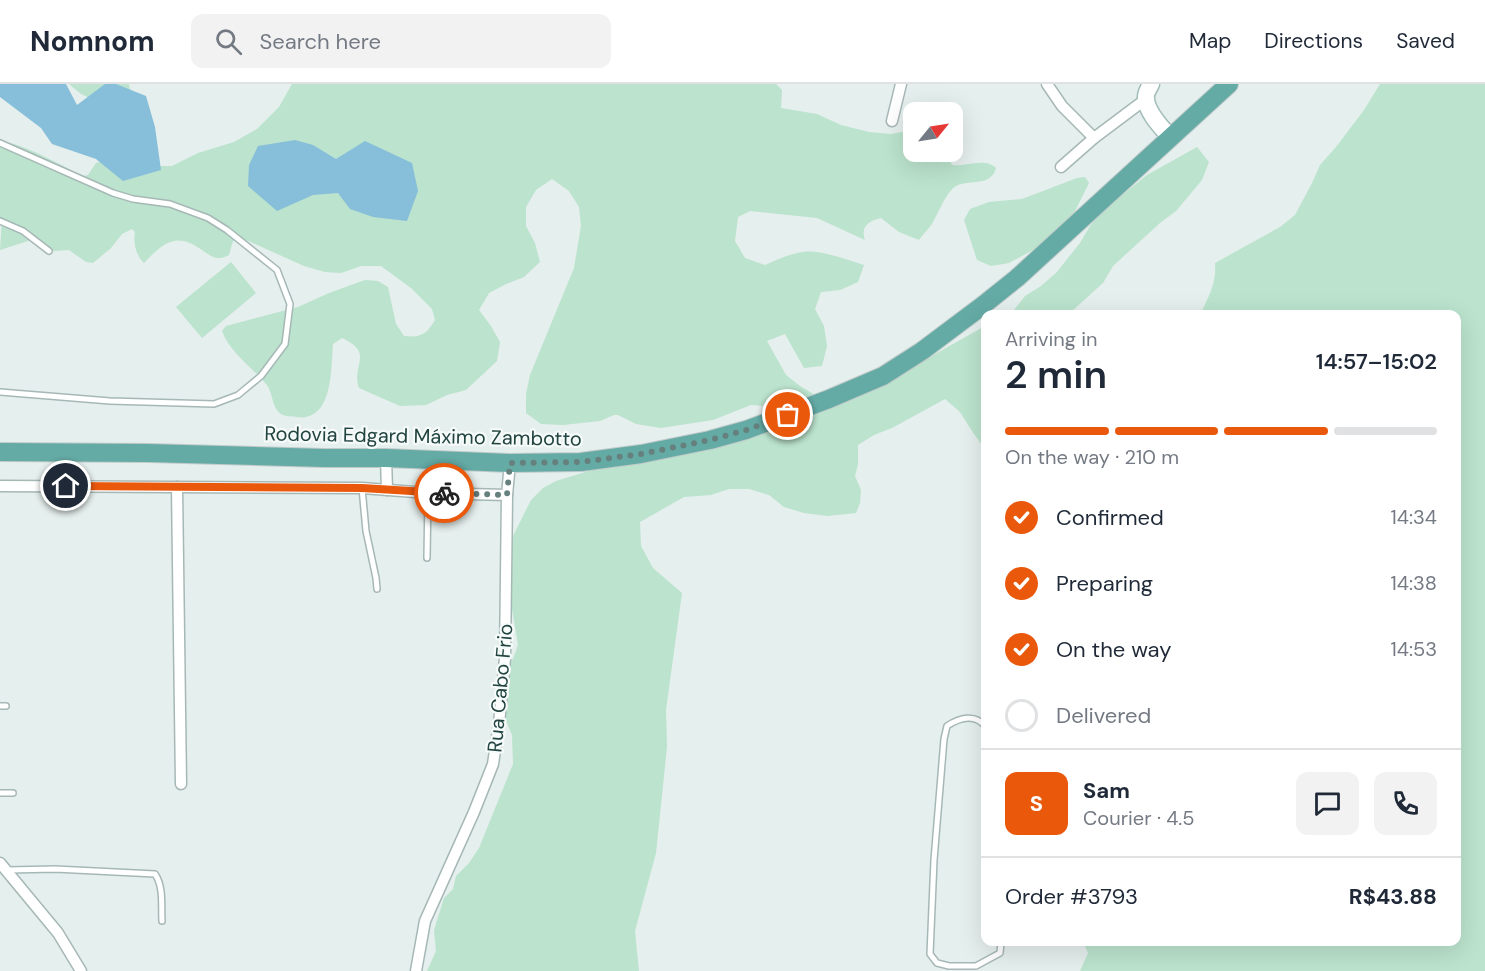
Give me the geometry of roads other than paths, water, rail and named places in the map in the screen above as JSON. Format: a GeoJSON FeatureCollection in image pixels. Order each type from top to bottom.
{"type":"FeatureCollection","features":[{"type":"Feature","properties":{"kind":"main road","name":"Rodovia Edgard Máximo Zambotto"},"geometry":{"type":"LineString","coordinates":[[0,452],[386,458],[510,463],[581,462],[641,454],[746,430],[830,399],[883,376],[921,351],[1017,278],[1229,84]]}},
{"type":"Feature","properties":{"kind":"main road"},"geometry":{"type":"LineString","coordinates":[[1148,91],[1156,121],[1170,137]]}},
{"type":"Feature","properties":{"kind":"street"},"geometry":{"type":"LineString","coordinates":[[892,121],[901,84]]}},
{"type":"Feature","properties":{"kind":"street"},"geometry":{"type":"LineString","coordinates":[[1047,84],[1062,106],[1094,138]]}},
{"type":"Feature","properties":{"kind":"street"},"geometry":{"type":"LineString","coordinates":[[1061,168],[1148,91]]}},
{"type":"Feature","properties":{"kind":"street"},"geometry":{"type":"LineString","coordinates":[[386,458],[387,490]]}},
{"type":"Feature","properties":{"kind":"street","name":"Rua Cabo Frio"},"geometry":{"type":"LineString","coordinates":[[416,971],[425,921],[493,764],[505,658],[507,495],[510,463]]}},
{"type":"Feature","properties":{"kind":"street"},"geometry":{"type":"LineString","coordinates":[[0,486],[362,488],[428,493],[507,495]]}},
{"type":"Feature","properties":{"kind":"street"},"geometry":{"type":"LineString","coordinates":[[177,487],[181,784]]}},
{"type":"Feature","properties":{"kind":"street"},"geometry":{"type":"LineString","coordinates":[[3,866],[58,933],[81,971]]}},
{"type":"Feature","properties":{"kind":"lane"},"geometry":{"type":"LineString","coordinates":[[0,143],[113,193],[133,199],[170,204],[208,218],[227,230],[277,270],[290,304],[285,344],[261,376],[238,396],[214,404],[110,402],[0,392]]}},
{"type":"Feature","properties":{"kind":"lane"},"geometry":{"type":"LineString","coordinates":[[0,221],[23,231],[49,251]]}},
{"type":"Feature","properties":{"kind":"lane"},"geometry":{"type":"LineString","coordinates":[[362,488],[366,531],[377,589]]}},
{"type":"Feature","properties":{"kind":"lane"},"geometry":{"type":"LineString","coordinates":[[427,558],[428,493]]}},
{"type":"Feature","properties":{"kind":"lane"},"geometry":{"type":"LineString","coordinates":[[981,722],[972,718],[958,718],[947,726],[945,732],[934,860],[930,954],[937,963],[943,965],[976,966],[1000,953],[1001,946]]}},
{"type":"Feature","properties":{"kind":"lane"},"geometry":{"type":"LineString","coordinates":[[0,794],[13,793]]}},
{"type":"Feature","properties":{"kind":"lane"},"geometry":{"type":"LineString","coordinates":[[3,866],[155,874],[161,888],[162,921]]}},
{"type":"Feature","properties":{"kind":"water"},"geometry":{"type":"Polygon","coordinates":[[[0,84],[66,84],[77,105],[105,84],[116,84],[146,96],[155,127],[161,170],[123,181],[96,159],[52,144],[41,128],[0,97],[0,84]]]}},
{"type":"Feature","properties":{"kind":"water"},"geometry":{"type":"Polygon","coordinates":[[[295,140],[313,145],[336,159],[365,141],[412,163],[418,191],[407,221],[373,217],[350,209],[338,193],[313,195],[277,211],[248,186],[249,165],[258,146],[295,140]]]}}]}
